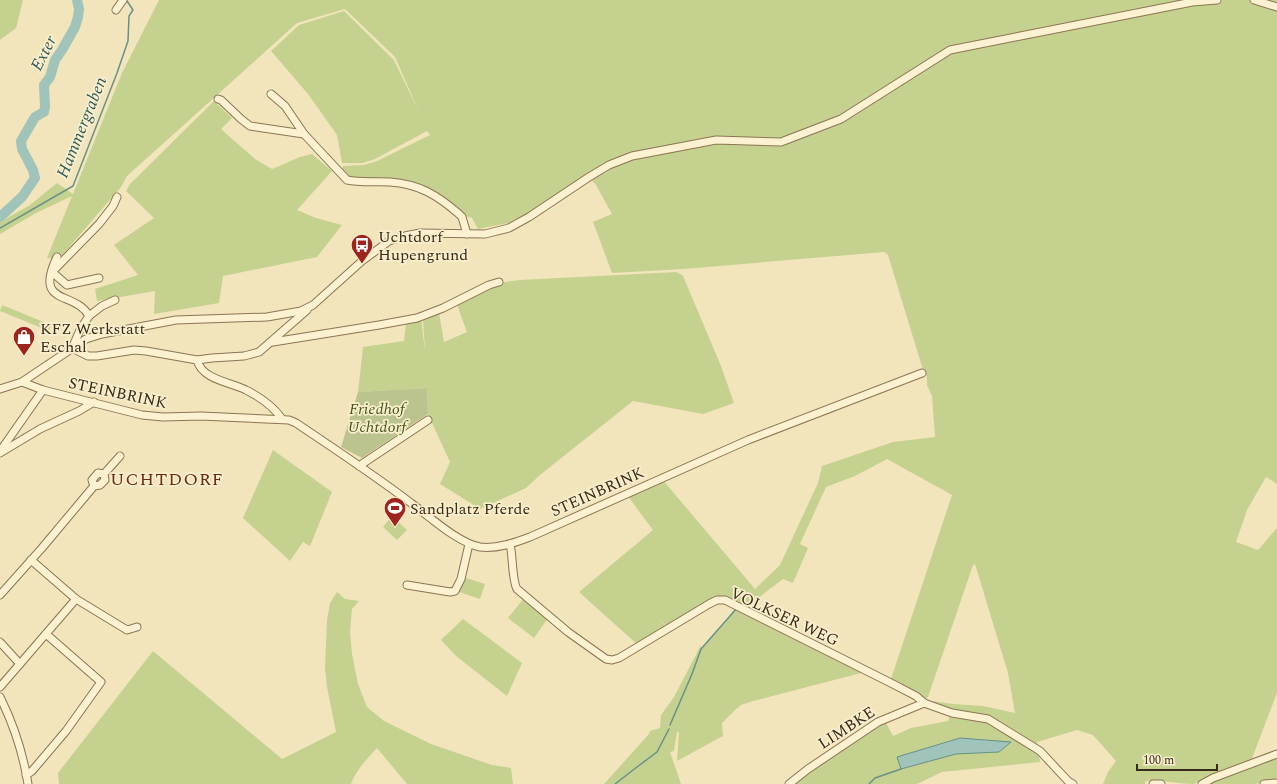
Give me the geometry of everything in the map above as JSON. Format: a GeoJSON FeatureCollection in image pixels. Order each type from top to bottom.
{"type":"FeatureCollection","features":[{"type":"Feature","properties":{"kind":"street"},"geometry":{"type":"LineString","coordinates":[[116,10],[123,0]]}},
{"type":"Feature","properties":{"kind":"street"},"geometry":{"type":"LineString","coordinates":[[72,348],[88,356],[140,350],[197,360],[244,356],[259,352],[362,261],[389,241],[420,233],[491,233],[514,226],[608,165],[632,156],[716,140],[781,142],[841,119],[950,50],[1192,2],[1217,0]]}},
{"type":"Feature","properties":{"kind":"street"},"geometry":{"type":"LineString","coordinates":[[1254,0],[1277,7]]}},
{"type":"Feature","properties":{"kind":"street"},"geometry":{"type":"LineString","coordinates":[[271,94],[285,106],[304,134],[347,180],[391,182],[412,185],[430,192],[459,214],[467,234]]}},
{"type":"Feature","properties":{"kind":"street"},"geometry":{"type":"LineString","coordinates":[[218,99],[250,126],[304,134]]}},
{"type":"Feature","properties":{"kind":"street"},"geometry":{"type":"LineString","coordinates":[[52,272],[98,224],[113,206],[117,197]]}},
{"type":"Feature","properties":{"kind":"street"},"geometry":{"type":"LineString","coordinates":[[57,257],[52,267],[50,283],[52,289],[55,293],[83,308],[89,316]]}},
{"type":"Feature","properties":{"kind":"street"},"geometry":{"type":"LineString","coordinates":[[52,272],[67,285],[99,278]]}},
{"type":"Feature","properties":{"kind":"street"},"geometry":{"type":"LineString","coordinates":[[272,342],[379,325],[423,316],[489,285],[499,282]]}},
{"type":"Feature","properties":{"kind":"street"},"geometry":{"type":"LineString","coordinates":[[72,348],[80,330],[89,316],[102,306],[115,300]]}},
{"type":"Feature","properties":{"kind":"street"},"geometry":{"type":"LineString","coordinates":[[0,389],[22,382],[86,339],[94,336],[123,329],[176,320],[267,317],[302,311],[313,305]]}},
{"type":"Feature","properties":{"kind":"street","name":"STEINBRINK"},"geometry":{"type":"LineString","coordinates":[[197,360],[198,364],[205,372],[220,381],[235,385],[253,394],[276,410],[282,419]]}},
{"type":"Feature","properties":{"kind":"street","name":"STEINBRINK"},"geometry":{"type":"LineString","coordinates":[[22,382],[43,390],[142,415],[163,417],[201,416],[289,420],[296,423],[359,466],[447,530],[469,544],[489,547],[510,544],[748,440],[922,373]]}},
{"type":"Feature","properties":{"kind":"street"},"geometry":{"type":"LineString","coordinates":[[0,452],[43,390]]}},
{"type":"Feature","properties":{"kind":"street"},"geometry":{"type":"LineString","coordinates":[[0,452],[40,429],[79,411],[94,402]]}},
{"type":"Feature","properties":{"kind":"street"},"geometry":{"type":"LineString","coordinates":[[359,466],[428,420]]}},
{"type":"Feature","properties":{"kind":"street"},"geometry":{"type":"LineString","coordinates":[[0,595],[94,486],[100,485],[105,480],[104,474],[120,456]]}},
{"type":"Feature","properties":{"kind":"street"},"geometry":{"type":"LineString","coordinates":[[407,585],[450,592],[455,591],[461,579],[469,544]]}},
{"type":"Feature","properties":{"kind":"street","name":"VOLKSER WEG"},"geometry":{"type":"LineString","coordinates":[[510,544],[513,556],[514,584],[517,589],[568,632],[606,659],[612,660],[619,658],[709,604],[717,600],[725,600],[889,682],[916,696],[924,703],[952,713],[988,719],[1040,751],[1068,781],[1073,784]]}},
{"type":"Feature","properties":{"kind":"street"},"geometry":{"type":"LineString","coordinates":[[31,560],[76,599],[127,630],[137,627]]}},
{"type":"Feature","properties":{"kind":"street"},"geometry":{"type":"LineString","coordinates":[[0,687],[76,599]]}},
{"type":"Feature","properties":{"kind":"street"},"geometry":{"type":"LineString","coordinates":[[26,775],[32,771],[61,737],[101,682],[46,634]]}},
{"type":"Feature","properties":{"kind":"street"},"geometry":{"type":"LineString","coordinates":[[0,642],[20,664]]}},
{"type":"Feature","properties":{"kind":"street"},"geometry":{"type":"LineString","coordinates":[[0,697],[17,735],[28,784]]}},
{"type":"Feature","properties":{"kind":"street","name":"LIMBKE"},"geometry":{"type":"LineString","coordinates":[[789,784],[878,722],[924,703]]}},
{"type":"Feature","properties":{"kind":"street"},"geometry":{"type":"LineString","coordinates":[[1202,784],[1213,778],[1277,754]]}},
{"type":"Feature","properties":{"kind":"street"},"geometry":{"type":"LineString","coordinates":[[1264,784],[1277,783]]}},
{"type":"Feature","properties":{"kind":"street"},"geometry":{"type":"LineString","coordinates":[[1153,784],[1161,784]]}},
{"type":"Feature","properties":{"kind":"green space"},"geometry":{"type":"Polygon","coordinates":[[[0,0],[23,0],[16,28],[0,40],[0,0]]]}},
{"type":"Feature","properties":{"kind":"green space"},"geometry":{"type":"Polygon","coordinates":[[[159,0],[1277,0],[1277,484],[1266,477],[1247,510],[1236,542],[1258,550],[1277,528],[1277,693],[1251,761],[1194,784],[1146,781],[1145,784],[1103,784],[1108,772],[1116,761],[1093,735],[1077,730],[1037,742],[1040,762],[942,772],[917,784],[793,784],[807,772],[885,721],[893,736],[911,728],[948,721],[950,716],[929,708],[932,701],[983,706],[1015,713],[1008,673],[975,564],[973,565],[928,697],[925,700],[890,682],[952,495],[887,459],[855,476],[826,487],[800,544],[808,548],[793,583],[783,579],[745,608],[726,599],[668,628],[655,615],[668,629],[639,646],[579,592],[653,530],[627,495],[662,479],[755,589],[780,565],[818,483],[822,466],[893,442],[935,437],[932,396],[927,385],[927,377],[923,370],[888,255],[884,252],[684,269],[612,273],[593,222],[612,214],[596,185],[587,175],[514,222],[478,229],[472,218],[462,215],[430,191],[348,178],[341,172],[343,166],[364,165],[377,161],[430,135],[427,131],[375,159],[363,163],[342,163],[337,135],[308,94],[271,51],[299,25],[344,11],[394,60],[419,112],[395,57],[345,9],[297,23],[127,176],[121,187],[59,259],[47,258],[72,196],[38,212],[0,234],[0,222],[30,205],[57,183],[73,194],[122,73],[159,0]]]}},
{"type":"Feature","properties":{"kind":"green space"},"geometry":{"type":"Polygon","coordinates":[[[214,101],[232,118],[221,129],[255,159],[272,169],[300,157],[312,154],[332,171],[297,210],[316,218],[342,225],[317,257],[223,276],[219,303],[154,314],[155,291],[97,301],[95,289],[138,275],[114,245],[154,218],[126,191],[130,184],[214,101]]]}},
{"type":"Feature","properties":{"kind":"green space"},"geometry":{"type":"Polygon","coordinates":[[[677,272],[683,276],[721,366],[734,403],[703,414],[633,401],[540,475],[526,488],[480,509],[440,484],[450,462],[428,414],[427,388],[358,392],[363,347],[404,341],[406,324],[421,318],[425,352],[423,320],[439,313],[444,342],[467,332],[456,302],[497,283],[520,280],[677,272]]]}},
{"type":"Feature","properties":{"kind":"green space"},"geometry":{"type":"Polygon","coordinates":[[[2,305],[51,325],[49,331],[0,311],[2,305]]]}},
{"type":"Feature","properties":{"kind":"green space","name":"Friedhof Uchtdorf"},"geometry":{"type":"Polygon","coordinates":[[[427,388],[428,414],[362,458],[341,447],[358,392],[427,388]]]}},
{"type":"Feature","properties":{"kind":"green space"},"geometry":{"type":"Polygon","coordinates":[[[273,450],[332,492],[310,546],[303,542],[290,561],[243,518],[273,450]]]}},
{"type":"Feature","properties":{"kind":"green space","name":"Sandplatz Pferde"},"geometry":{"type":"Polygon","coordinates":[[[392,516],[407,530],[397,540],[383,527],[392,516]]]}},
{"type":"Feature","properties":{"kind":"green space"},"geometry":{"type":"Polygon","coordinates":[[[463,577],[485,584],[480,599],[459,592],[463,577]]]}},
{"type":"Feature","properties":{"kind":"green space"},"geometry":{"type":"Polygon","coordinates":[[[337,592],[345,599],[359,601],[352,609],[350,632],[352,654],[358,684],[367,707],[384,721],[431,744],[492,765],[511,768],[513,784],[407,784],[377,748],[359,769],[351,784],[59,784],[58,773],[153,651],[282,759],[336,732],[327,687],[325,668],[327,620],[330,603],[337,592]]]}},
{"type":"Feature","properties":{"kind":"green space"},"geometry":{"type":"Polygon","coordinates":[[[524,598],[548,618],[534,638],[508,618],[524,598]]]}},
{"type":"Feature","properties":{"kind":"green space"},"geometry":{"type":"Polygon","coordinates":[[[738,607],[865,672],[741,705],[722,723],[723,736],[677,761],[679,732],[677,732],[674,751],[670,752],[681,784],[604,784],[649,734],[650,731],[660,728],[661,715],[674,697],[701,645],[701,649],[738,607]]]}},
{"type":"Feature","properties":{"kind":"green space"},"geometry":{"type":"Polygon","coordinates":[[[463,619],[522,663],[507,696],[456,656],[441,640],[463,619]]]}},
{"type":"Feature","properties":{"kind":"green space"},"geometry":{"type":"Polygon","coordinates":[[[1277,756],[1277,781],[1253,784],[1209,784],[1277,756]]]}},
{"type":"Feature","properties":{"kind":"water"},"geometry":{"type":"Polygon","coordinates":[[[960,738],[1011,742],[999,752],[956,754],[901,769],[897,757],[960,738]]]}},
{"type":"Feature","properties":{"kind":"waterway","name":"Exter"},"geometry":{"type":"LineString","coordinates":[[0,217],[22,197],[35,178],[33,170],[22,149],[21,141],[35,117],[44,112],[44,85],[50,77],[55,60],[75,27],[79,9],[77,0]]}},
{"type":"Feature","properties":{"kind":"waterway","name":"Hammergraben"},"geometry":{"type":"LineString","coordinates":[[0,228],[73,186],[128,41],[129,16],[133,10],[127,1]]}},
{"type":"Feature","properties":{"kind":"waterway"},"geometry":{"type":"LineString","coordinates":[[670,725],[701,649],[737,608]]}},
{"type":"Feature","properties":{"kind":"waterway"},"geometry":{"type":"LineString","coordinates":[[615,784],[657,752],[669,729]]}},
{"type":"Feature","properties":{"kind":"waterway"},"geometry":{"type":"LineString","coordinates":[[869,784],[875,778],[901,769]]}},
{"type":"Feature","properties":{"kind":"place","name":"Uchtdorf Hupengrund"},"geometry":{"type":"Point","coordinates":[362,264]}},
{"type":"Feature","properties":{"kind":"place","name":"KFZ Werkstatt Eschal"},"geometry":{"type":"Point","coordinates":[24,356]}},
{"type":"Feature","properties":{"kind":"place","name":"Sandplatz Pferde"},"geometry":{"type":"Point","coordinates":[395,528]}},
{"type":"Feature","properties":{"kind":"district","name":"UCHTDORF"},"geometry":{"type":"Point","coordinates":[167,479]}}]}
